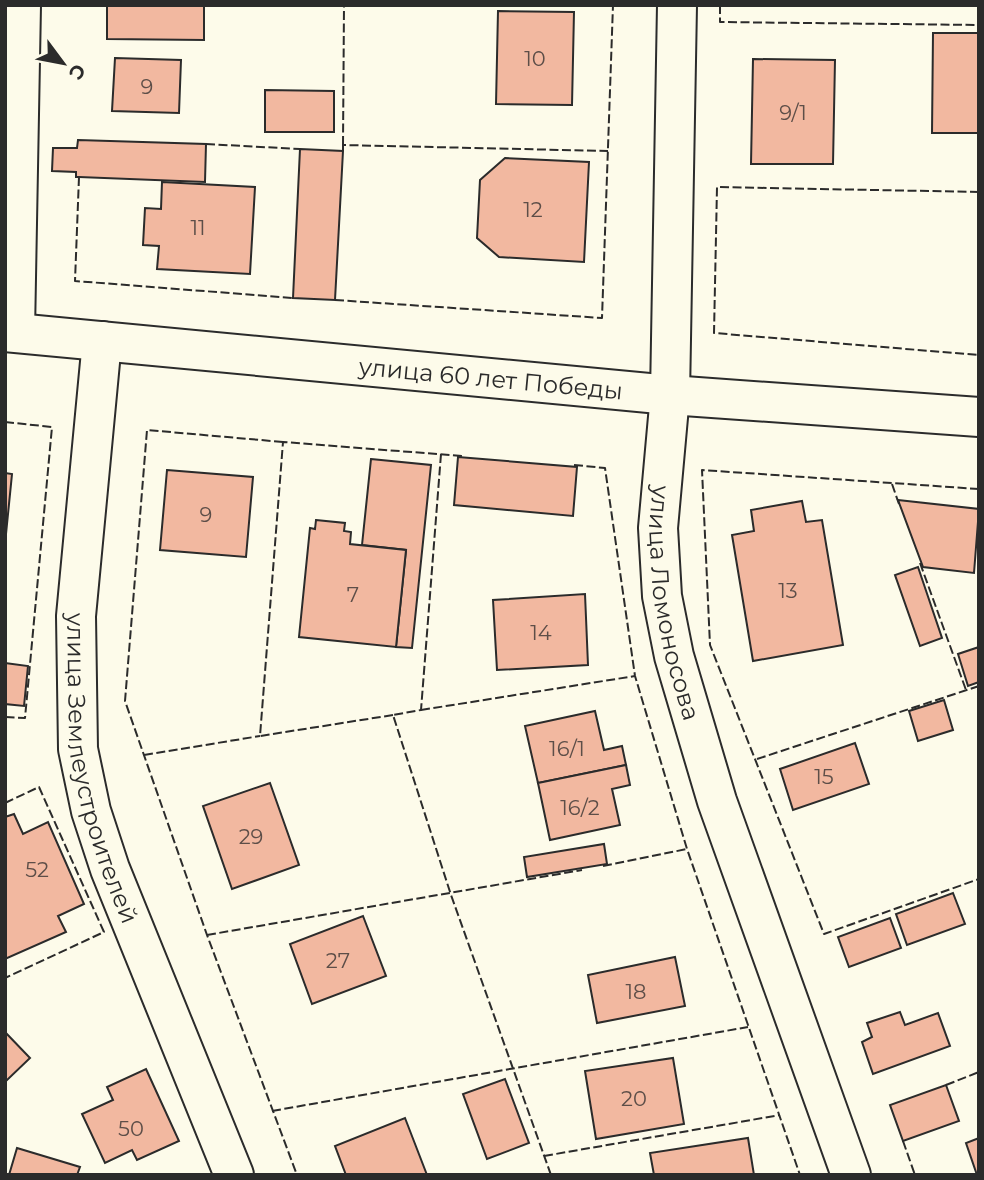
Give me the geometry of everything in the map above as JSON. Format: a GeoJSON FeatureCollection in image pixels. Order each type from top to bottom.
{"type":"FeatureCollection","features":[{"type":"Feature","properties":{"kind":"street"},"geometry":{"type":"LineString","coordinates":[[10,332],[21,5]]}},
{"type":"Feature","properties":{"kind":"street","name":"улица Ломоносова"},"geometry":{"type":"LineString","coordinates":[[677,5],[670,396],[658,528],[662,596],[674,656],[717,801],[851,1175]]}},
{"type":"Feature","properties":{"kind":"street","name":"улица 60 лет Победы"},"geometry":{"type":"LineString","coordinates":[[10,332],[670,396],[979,417]]}},
{"type":"Feature","properties":{"kind":"street","name":"улица Землеустроителей"},"geometry":{"type":"LineString","coordinates":[[102,341],[76,616],[78,750],[91,811],[110,869],[234,1175]]}},
{"type":"Feature","properties":{"kind":"building"},"geometry":{"type":"Polygon","coordinates":[[[107,5],[204,5],[204,40],[107,39],[107,5]]]}},
{"type":"Feature","properties":{"kind":"building"},"geometry":{"type":"Polygon","coordinates":[[[498,11],[574,12],[572,105],[496,104],[498,11]]]}},
{"type":"Feature","properties":{"kind":"building"},"geometry":{"type":"Polygon","coordinates":[[[933,33],[979,33],[979,133],[932,133],[933,33]]]}},
{"type":"Feature","properties":{"kind":"building"},"geometry":{"type":"Polygon","coordinates":[[[115,58],[181,60],[179,113],[112,111],[115,58]]]}},
{"type":"Feature","properties":{"kind":"building"},"geometry":{"type":"Polygon","coordinates":[[[753,59],[835,60],[833,164],[751,164],[753,59]]]}},
{"type":"Feature","properties":{"kind":"building"},"geometry":{"type":"Polygon","coordinates":[[[265,90],[334,91],[334,132],[265,132],[265,90]]]}},
{"type":"Feature","properties":{"kind":"building"},"geometry":{"type":"Polygon","coordinates":[[[78,140],[206,144],[205,182],[76,177],[76,172],[52,171],[53,148],[77,148],[78,140]]]}},
{"type":"Feature","properties":{"kind":"building"},"geometry":{"type":"Polygon","coordinates":[[[300,149],[343,151],[335,300],[293,298],[300,149]]]}},
{"type":"Feature","properties":{"kind":"building"},"geometry":{"type":"Polygon","coordinates":[[[505,158],[589,162],[584,262],[499,257],[477,238],[480,180],[505,158]]]}},
{"type":"Feature","properties":{"kind":"building"},"geometry":{"type":"Polygon","coordinates":[[[162,182],[255,187],[250,274],[157,269],[159,246],[143,245],[145,208],[161,209],[162,182]]]}},
{"type":"Feature","properties":{"kind":"building"},"geometry":{"type":"Polygon","coordinates":[[[458,457],[577,467],[573,516],[454,505],[458,457]]]}},
{"type":"Feature","properties":{"kind":"building"},"geometry":{"type":"Polygon","coordinates":[[[371,459],[431,465],[412,648],[396,647],[406,550],[362,545],[371,459]]]}},
{"type":"Feature","properties":{"kind":"building"},"geometry":{"type":"Polygon","coordinates":[[[167,470],[253,477],[246,557],[160,550],[167,470]]]}},
{"type":"Feature","properties":{"kind":"building"},"geometry":{"type":"Polygon","coordinates":[[[5,473],[12,474],[5,544],[5,473]]]}},
{"type":"Feature","properties":{"kind":"building"},"geometry":{"type":"Polygon","coordinates":[[[898,500],[979,509],[974,573],[923,567],[898,500]]]}},
{"type":"Feature","properties":{"kind":"building"},"geometry":{"type":"Polygon","coordinates":[[[802,501],[806,522],[822,520],[843,645],[753,661],[732,535],[754,531],[751,510],[802,501]]]}},
{"type":"Feature","properties":{"kind":"building"},"geometry":{"type":"Polygon","coordinates":[[[316,520],[345,523],[344,531],[351,532],[350,544],[406,550],[396,647],[299,637],[310,528],[315,529],[316,520]]]}},
{"type":"Feature","properties":{"kind":"building"},"geometry":{"type":"Polygon","coordinates":[[[918,567],[942,638],[920,646],[895,575],[918,567]]]}},
{"type":"Feature","properties":{"kind":"building"},"geometry":{"type":"Polygon","coordinates":[[[585,594],[588,665],[497,670],[493,600],[585,594]]]}},
{"type":"Feature","properties":{"kind":"building"},"geometry":{"type":"Polygon","coordinates":[[[979,647],[979,682],[968,686],[958,654],[979,647]]]}},
{"type":"Feature","properties":{"kind":"building"},"geometry":{"type":"Polygon","coordinates":[[[5,663],[28,666],[24,706],[5,704],[5,663]]]}},
{"type":"Feature","properties":{"kind":"building"},"geometry":{"type":"Polygon","coordinates":[[[944,700],[953,730],[918,741],[909,711],[944,700]]]}},
{"type":"Feature","properties":{"kind":"building"},"geometry":{"type":"Polygon","coordinates":[[[595,711],[604,750],[622,746],[626,765],[538,783],[525,726],[595,711]]]}},
{"type":"Feature","properties":{"kind":"building"},"geometry":{"type":"Polygon","coordinates":[[[855,743],[869,784],[793,810],[780,769],[855,743]]]}},
{"type":"Feature","properties":{"kind":"building"},"geometry":{"type":"Polygon","coordinates":[[[626,765],[630,785],[612,789],[620,825],[550,840],[538,783],[626,765]]]}},
{"type":"Feature","properties":{"kind":"building"},"geometry":{"type":"Polygon","coordinates":[[[270,783],[299,865],[232,889],[203,806],[270,783]]]}},
{"type":"Feature","properties":{"kind":"building"},"geometry":{"type":"Polygon","coordinates":[[[14,814],[23,834],[48,822],[84,904],[58,916],[66,932],[5,959],[5,817],[14,814]]]}},
{"type":"Feature","properties":{"kind":"building"},"geometry":{"type":"Polygon","coordinates":[[[604,844],[607,864],[527,877],[524,857],[604,844]]]}},
{"type":"Feature","properties":{"kind":"building"},"geometry":{"type":"Polygon","coordinates":[[[953,893],[965,924],[907,945],[896,914],[953,893]]]}},
{"type":"Feature","properties":{"kind":"building"},"geometry":{"type":"Polygon","coordinates":[[[363,916],[386,976],[312,1004],[290,944],[363,916]]]}},
{"type":"Feature","properties":{"kind":"building"},"geometry":{"type":"Polygon","coordinates":[[[890,918],[901,948],[849,967],[838,937],[890,918]]]}},
{"type":"Feature","properties":{"kind":"building"},"geometry":{"type":"Polygon","coordinates":[[[675,957],[685,1006],[597,1023],[588,975],[675,957]]]}},
{"type":"Feature","properties":{"kind":"building"},"geometry":{"type":"Polygon","coordinates":[[[900,1012],[905,1025],[938,1013],[950,1046],[873,1074],[862,1042],[872,1037],[867,1023],[900,1012]]]}},
{"type":"Feature","properties":{"kind":"building"},"geometry":{"type":"Polygon","coordinates":[[[5,1032],[30,1058],[5,1082],[5,1032]]]}},
{"type":"Feature","properties":{"kind":"building"},"geometry":{"type":"Polygon","coordinates":[[[673,1058],[684,1124],[596,1139],[585,1071],[673,1058]]]}},
{"type":"Feature","properties":{"kind":"building"},"geometry":{"type":"Polygon","coordinates":[[[146,1069],[179,1141],[137,1160],[132,1150],[105,1163],[82,1114],[113,1100],[107,1087],[146,1069]]]}},
{"type":"Feature","properties":{"kind":"building"},"geometry":{"type":"Polygon","coordinates":[[[505,1079],[529,1143],[487,1159],[463,1094],[505,1079]]]}},
{"type":"Feature","properties":{"kind":"building"},"geometry":{"type":"Polygon","coordinates":[[[946,1085],[959,1121],[903,1141],[890,1105],[946,1085]]]}},
{"type":"Feature","properties":{"kind":"building"},"geometry":{"type":"Polygon","coordinates":[[[405,1118],[427,1175],[346,1175],[335,1146],[405,1118]]]}},
{"type":"Feature","properties":{"kind":"building"},"geometry":{"type":"Polygon","coordinates":[[[748,1138],[754,1175],[654,1175],[650,1153],[748,1138]]]}},
{"type":"Feature","properties":{"kind":"building"},"geometry":{"type":"Polygon","coordinates":[[[979,1138],[979,1175],[977,1175],[966,1143],[979,1138]]]}},
{"type":"Feature","properties":{"kind":"building"},"geometry":{"type":"Polygon","coordinates":[[[17,1148],[80,1167],[77,1175],[9,1175],[17,1148]]]}},
{"type":"Feature","properties":{"kind":"fence"},"geometry":{"type":"LineString","coordinates":[[343,145],[344,5]]}},
{"type":"Feature","properties":{"kind":"fence"},"geometry":{"type":"LineString","coordinates":[[335,300],[602,318],[613,5]]}},
{"type":"Feature","properties":{"kind":"fence"},"geometry":{"type":"LineString","coordinates":[[720,5],[720,22],[979,25]]}},
{"type":"Feature","properties":{"kind":"fence"},"geometry":{"type":"LineString","coordinates":[[206,144],[300,149]]}},
{"type":"Feature","properties":{"kind":"fence"},"geometry":{"type":"LineString","coordinates":[[343,151],[343,145],[608,151]]}},
{"type":"Feature","properties":{"kind":"fence"},"geometry":{"type":"LineString","coordinates":[[79,177],[75,281],[293,298]]}},
{"type":"Feature","properties":{"kind":"fence"},"geometry":{"type":"LineString","coordinates":[[979,192],[717,187],[714,333],[979,355]]}},
{"type":"Feature","properties":{"kind":"fence"},"geometry":{"type":"LineString","coordinates":[[5,422],[52,427],[25,718],[5,717]]}},
{"type":"Feature","properties":{"kind":"fence"},"geometry":{"type":"LineString","coordinates":[[283,442],[147,430],[125,701],[207,935],[297,1175]]}},
{"type":"Feature","properties":{"kind":"fence"},"geometry":{"type":"LineString","coordinates":[[393,715],[260,736],[283,442],[462,456]]}},
{"type":"Feature","properties":{"kind":"fence"},"geometry":{"type":"LineString","coordinates":[[441,454],[421,710],[393,715],[451,895],[551,1175]]}},
{"type":"Feature","properties":{"kind":"fence"},"geometry":{"type":"LineString","coordinates":[[574,465],[605,468],[635,676],[687,849],[800,1175]]}},
{"type":"Feature","properties":{"kind":"fence"},"geometry":{"type":"LineString","coordinates":[[979,489],[702,470],[710,645],[824,934],[979,879]]}},
{"type":"Feature","properties":{"kind":"fence"},"geometry":{"type":"LineString","coordinates":[[892,484],[899,504]]}},
{"type":"Feature","properties":{"kind":"fence"},"geometry":{"type":"LineString","coordinates":[[920,563],[966,690]]}},
{"type":"Feature","properties":{"kind":"fence"},"geometry":{"type":"LineString","coordinates":[[421,710],[635,676]]}},
{"type":"Feature","properties":{"kind":"fence"},"geometry":{"type":"LineString","coordinates":[[757,759],[979,686]]}},
{"type":"Feature","properties":{"kind":"fence"},"geometry":{"type":"LineString","coordinates":[[144,755],[260,736]]}},
{"type":"Feature","properties":{"kind":"fence"},"geometry":{"type":"LineString","coordinates":[[5,803],[39,787],[104,932],[5,978]]}},
{"type":"Feature","properties":{"kind":"fence"},"geometry":{"type":"LineString","coordinates":[[603,866],[687,849]]}},
{"type":"Feature","properties":{"kind":"fence"},"geometry":{"type":"LineString","coordinates":[[207,935],[582,870]]}},
{"type":"Feature","properties":{"kind":"fence"},"geometry":{"type":"LineString","coordinates":[[272,1111],[748,1027]]}},
{"type":"Feature","properties":{"kind":"fence"},"geometry":{"type":"LineString","coordinates":[[946,1085],[979,1072]]}},
{"type":"Feature","properties":{"kind":"fence"},"geometry":{"type":"LineString","coordinates":[[544,1156],[780,1115]]}},
{"type":"Feature","properties":{"kind":"fence"},"geometry":{"type":"LineString","coordinates":[[903,1141],[915,1175]]}},
{"type":"Feature","properties":{"kind":"fence"},"geometry":{"type":"LineString","coordinates":[[121,1175],[126,1175]]}}]}
